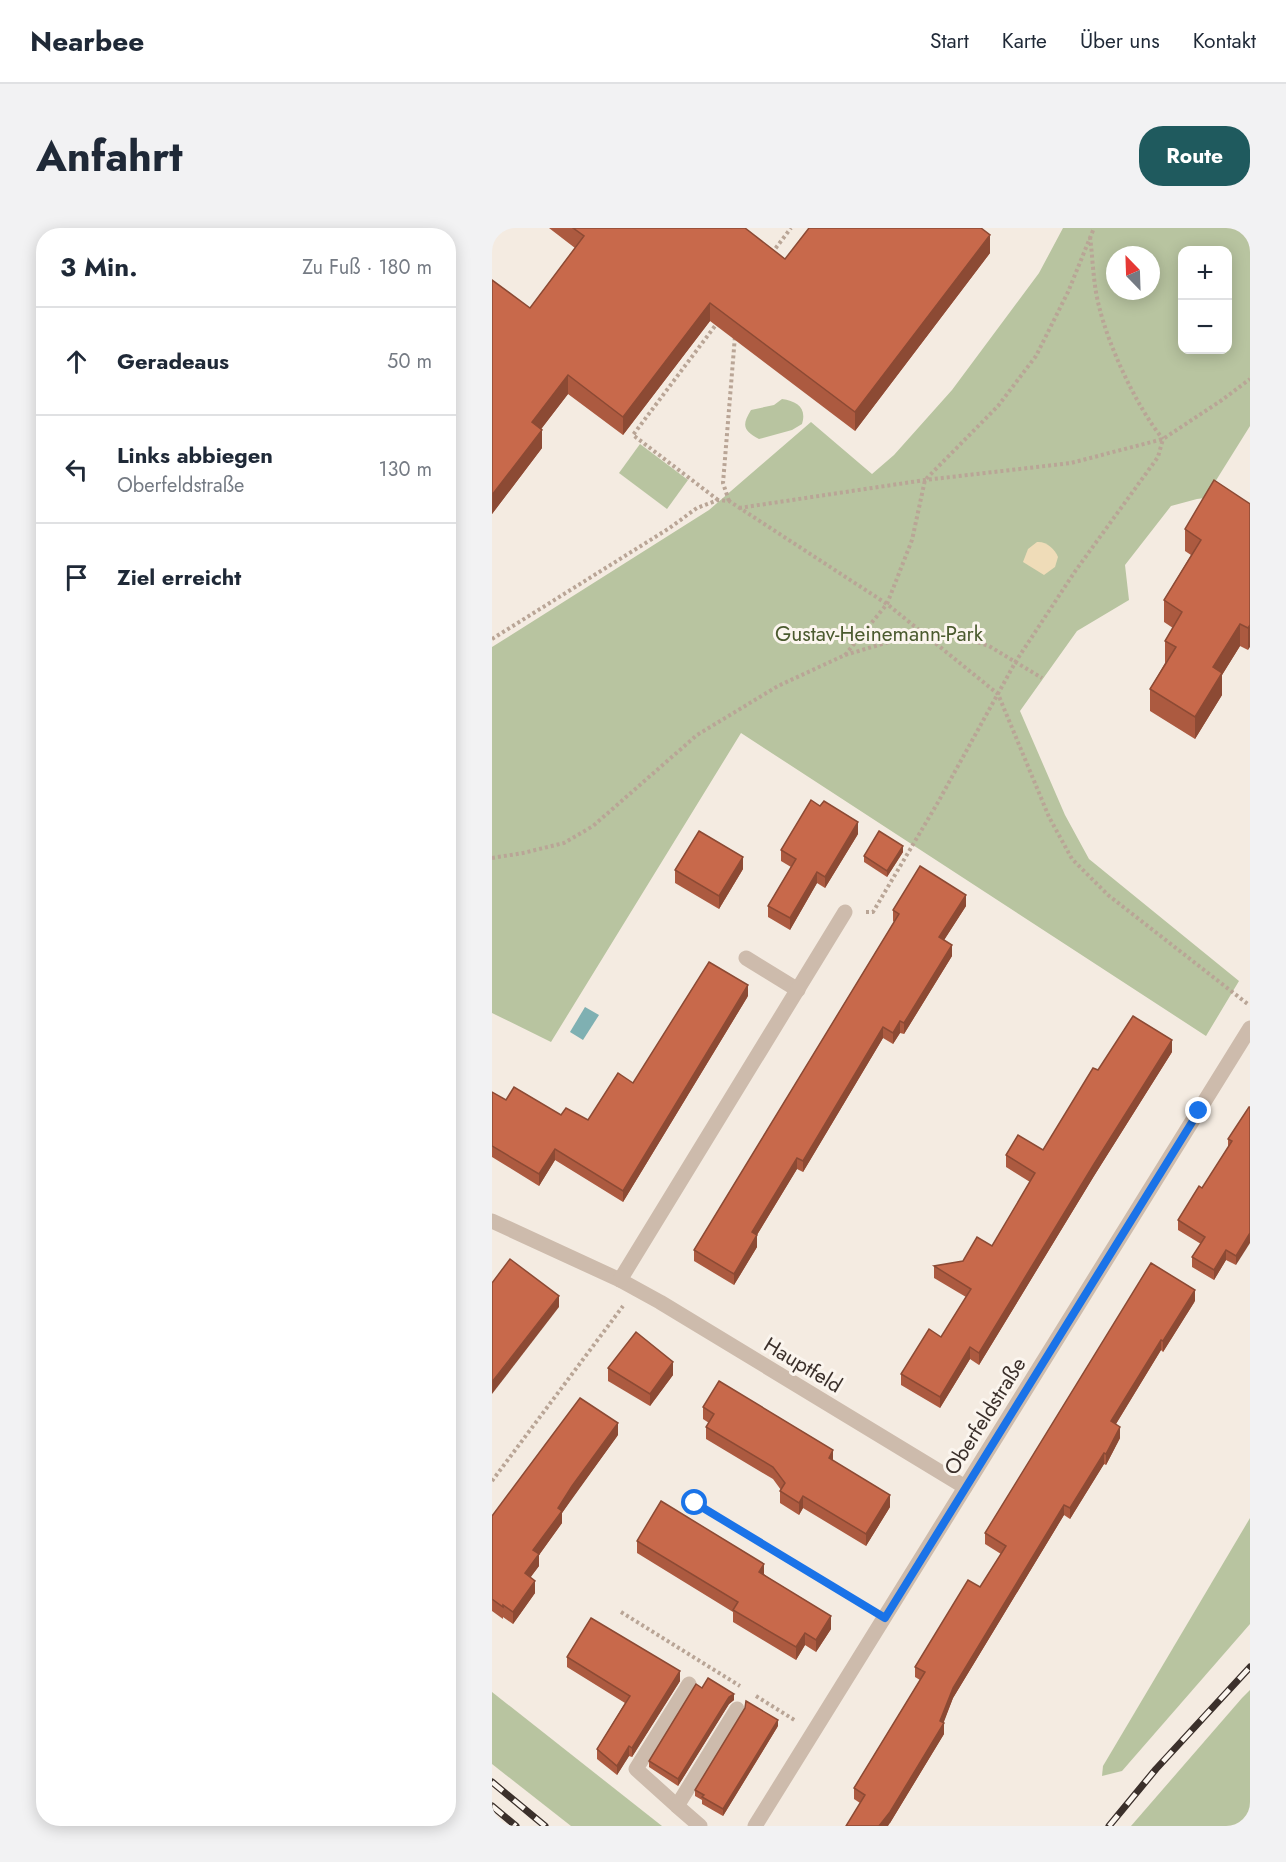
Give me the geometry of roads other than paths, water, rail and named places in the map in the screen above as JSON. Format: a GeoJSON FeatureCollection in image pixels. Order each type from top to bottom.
{"type":"FeatureCollection","features":[{"type":"Feature","properties":{"kind":"street"},"geometry":{"type":"LineString","coordinates":[[620,1280],[845,912]]}},
{"type":"Feature","properties":{"kind":"street"},"geometry":{"type":"LineString","coordinates":[[746,958],[798,990]]}},
{"type":"Feature","properties":{"kind":"street","name":"Oberfeldstraße"},"geometry":{"type":"LineString","coordinates":[[755,1826],[1250,1028]]}},
{"type":"Feature","properties":{"kind":"street","name":"Hauptfeld"},"geometry":{"type":"LineString","coordinates":[[492,1221],[636,1289],[965,1488]]}},
{"type":"Feature","properties":{"kind":"street"},"geometry":{"type":"LineString","coordinates":[[689,1684],[636,1769],[700,1826]]}},
{"type":"Feature","properties":{"kind":"street"},"geometry":{"type":"LineString","coordinates":[[677,1806],[737,1709]]}},
{"type":"Feature","properties":{"kind":"water"},"geometry":{"type":"Polygon","coordinates":[[[585,1007],[599,1015],[583,1040],[570,1032],[585,1007]]]}},
{"type":"Feature","properties":{"kind":"railway"},"geometry":{"type":"LineString","coordinates":[[1109,1826],[1156,1769],[1250,1667]]}},
{"type":"Feature","properties":{"kind":"railway"},"geometry":{"type":"LineString","coordinates":[[492,1782],[545,1826]]}},
{"type":"Feature","properties":{"kind":"railway"},"geometry":{"type":"LineString","coordinates":[[492,1806],[516,1826]]}},
{"type":"Feature","properties":{"kind":"park label","name":"Gustav-Heinemann-Park"},"geometry":{"type":"Point","coordinates":[879,634]}}]}
